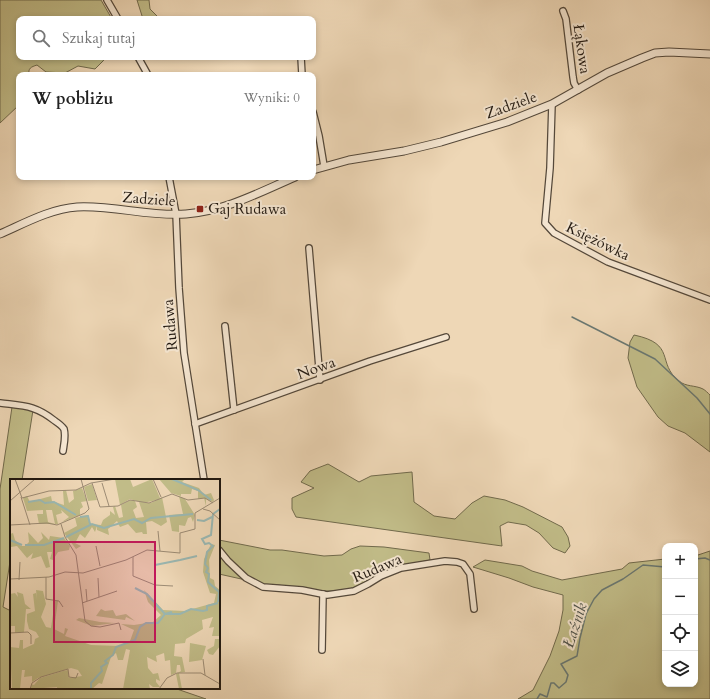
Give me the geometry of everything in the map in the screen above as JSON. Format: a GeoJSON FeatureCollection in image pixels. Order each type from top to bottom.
{"type":"FeatureCollection","features":[{"type":"Feature","properties":{"kind":"street"},"geometry":{"type":"LineString","coordinates":[[107,0],[116,16]]}},
{"type":"Feature","properties":{"kind":"street","name":"Łąkowa"},"geometry":{"type":"LineString","coordinates":[[563,11],[566,19],[572,76],[578,90]]}},
{"type":"Feature","properties":{"kind":"street","name":"Zadziele"},"geometry":{"type":"LineString","coordinates":[[316,169],[349,160],[404,151],[441,142],[507,122],[552,104],[607,73],[655,53],[669,52],[710,54]]}},
{"type":"Feature","properties":{"kind":"street"},"geometry":{"type":"LineString","coordinates":[[140,60],[146,72]]}},
{"type":"Feature","properties":{"kind":"street"},"geometry":{"type":"LineString","coordinates":[[301,60],[302,72]]}},
{"type":"Feature","properties":{"kind":"street","name":"Księżówka"},"geometry":{"type":"LineString","coordinates":[[552,104],[550,168],[545,223],[554,233],[608,262],[710,300]]}},
{"type":"Feature","properties":{"kind":"street"},"geometry":{"type":"LineString","coordinates":[[316,124],[324,166]]}},
{"type":"Feature","properties":{"kind":"street","name":"Rudawa"},"geometry":{"type":"LineString","coordinates":[[170,180],[176,214],[184,353],[204,479]]}},
{"type":"Feature","properties":{"kind":"street","name":"Zadziele"},"geometry":{"type":"LineString","coordinates":[[0,234],[43,216],[73,208],[176,214],[195,213],[221,207],[257,194],[288,180]]}},
{"type":"Feature","properties":{"kind":"street"},"geometry":{"type":"LineString","coordinates":[[309,248],[320,380]]}},
{"type":"Feature","properties":{"kind":"street"},"geometry":{"type":"LineString","coordinates":[[226,326],[234,410]]}},
{"type":"Feature","properties":{"kind":"street","name":"Nowa"},"geometry":{"type":"LineString","coordinates":[[195,424],[370,362],[446,337]]}},
{"type":"Feature","properties":{"kind":"street"},"geometry":{"type":"LineString","coordinates":[[0,403],[39,409],[49,416],[63,427],[65,435],[63,451]]}},
{"type":"Feature","properties":{"kind":"street","name":"Rudawa"},"geometry":{"type":"LineString","coordinates":[[220,551],[246,578],[263,587],[300,590],[322,594],[354,591],[381,576],[401,568],[453,561],[463,564],[470,574],[474,609]]}},
{"type":"Feature","properties":{"kind":"street"},"geometry":{"type":"LineString","coordinates":[[322,594],[322,650]]}},
{"type":"Feature","properties":{"kind":"shaded area"},"geometry":{"type":"Polygon","coordinates":[[[0,0],[101,0],[110,16],[16,16],[16,60],[104,60],[95,69],[78,66],[67,72],[46,72],[37,65],[30,68],[29,72],[16,72],[16,108],[0,123],[0,0]]]}},
{"type":"Feature","properties":{"kind":"shaded area"},"geometry":{"type":"Polygon","coordinates":[[[137,0],[149,0],[150,9],[157,16],[142,16],[137,0]]]}},
{"type":"Feature","properties":{"kind":"shaded area"},"geometry":{"type":"Polygon","coordinates":[[[634,335],[656,343],[661,349],[672,374],[679,381],[703,389],[710,395],[710,452],[685,433],[668,426],[658,417],[637,387],[628,358],[630,342],[634,335]]]}},
{"type":"Feature","properties":{"kind":"shaded area"},"geometry":{"type":"Polygon","coordinates":[[[12,407],[33,410],[22,479],[10,479],[10,562],[3,607],[10,610],[10,689],[177,689],[206,699],[0,699],[0,489],[12,407]]]}},
{"type":"Feature","properties":{"kind":"shaded area"},"geometry":{"type":"Polygon","coordinates":[[[328,464],[359,482],[371,476],[412,472],[414,502],[434,516],[455,519],[472,503],[484,496],[505,500],[523,507],[562,527],[568,537],[570,546],[565,553],[553,548],[539,533],[526,525],[508,522],[500,526],[502,546],[296,517],[292,509],[292,498],[314,488],[301,482],[310,471],[328,464]]]}},
{"type":"Feature","properties":{"kind":"shaded area"},"geometry":{"type":"Polygon","coordinates":[[[220,540],[270,550],[282,550],[324,556],[342,555],[351,549],[360,546],[384,547],[429,553],[430,560],[400,566],[352,588],[344,590],[317,591],[278,585],[268,585],[220,574],[220,540]]]}},
{"type":"Feature","properties":{"kind":"shaded area"},"geometry":{"type":"Polygon","coordinates":[[[710,551],[710,699],[518,699],[533,690],[550,656],[559,631],[563,610],[563,595],[533,587],[473,567],[485,560],[522,566],[532,571],[562,580],[622,569],[629,563],[662,559],[662,687],[698,687],[698,555],[710,551]]]}},
{"type":"Feature","properties":{"kind":"waterway"},"geometry":{"type":"LineString","coordinates":[[572,317],[655,359],[697,398],[710,414]]}},
{"type":"Feature","properties":{"kind":"waterway","name":"Łaźnik"},"geometry":{"type":"LineString","coordinates":[[698,559],[705,558],[710,560]]}},
{"type":"Feature","properties":{"kind":"waterway","name":"Łaźnik"},"geometry":{"type":"LineString","coordinates":[[537,699],[540,694],[547,697],[551,683],[554,683],[559,688],[566,682],[568,675],[561,664],[577,656],[586,614],[594,599],[602,590],[623,579],[643,565],[662,567]]}},
{"type":"Feature","properties":{"kind":"place","name":"Gaj Rudawa"},"geometry":{"type":"Point","coordinates":[200,209]}}]}
